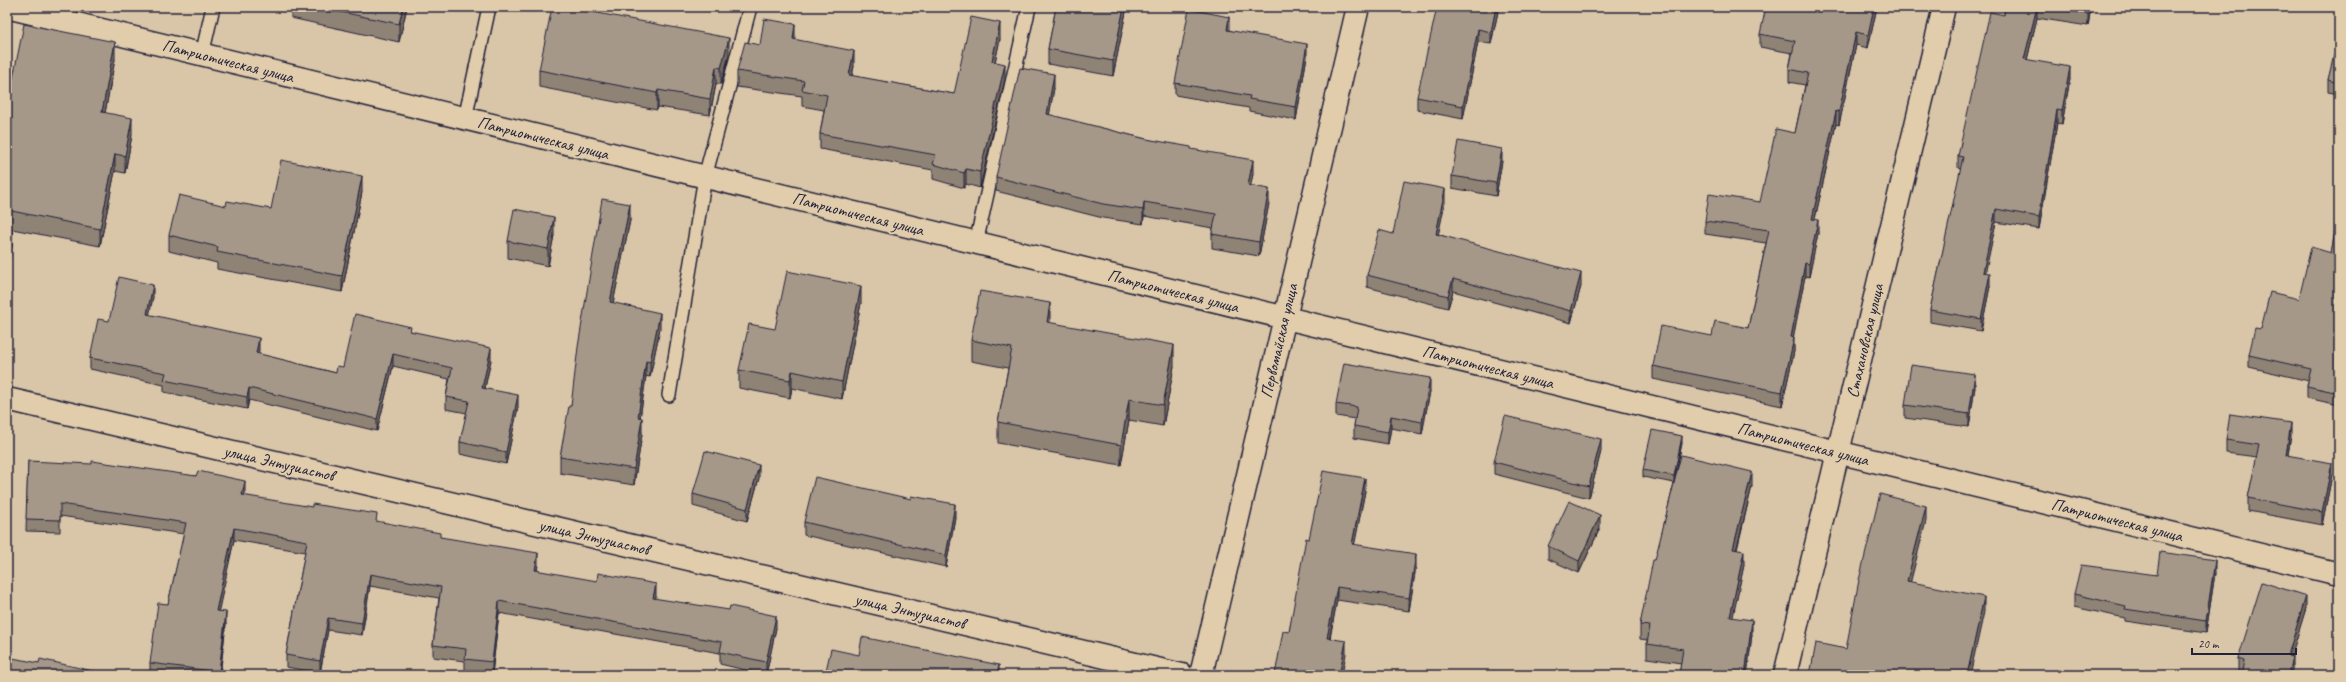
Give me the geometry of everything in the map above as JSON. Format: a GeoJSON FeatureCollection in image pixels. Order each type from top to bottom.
{"type":"FeatureCollection","features":[{"type":"Feature","properties":{"kind":"street","name":"Патриотическая улица"},"geometry":{"type":"LineString","coordinates":[[7,7],[2339,574]]}},
{"type":"Feature","properties":{"kind":"street","name":"Первомайская улица"},"geometry":{"type":"LineString","coordinates":[[1201,675],[1358,7]]}},
{"type":"Feature","properties":{"kind":"street","name":"Стахановская улица"},"geometry":{"type":"LineString","coordinates":[[1785,675],[1944,7]]}},
{"type":"Feature","properties":{"kind":"street","name":"улица Энтузиастов"},"geometry":{"type":"LineString","coordinates":[[7,399],[1182,675]]}},
{"type":"Feature","properties":{"kind":"lane"},"geometry":{"type":"LineString","coordinates":[[202,55],[213,7]]}},
{"type":"Feature","properties":{"kind":"lane"},"geometry":{"type":"LineString","coordinates":[[465,119],[489,7]]}},
{"type":"Feature","properties":{"kind":"lane"},"geometry":{"type":"LineString","coordinates":[[669,394],[705,177],[750,7]]}},
{"type":"Feature","properties":{"kind":"lane"},"geometry":{"type":"LineString","coordinates":[[976,242],[1029,7]]}},
{"type":"Feature","properties":{"kind":"building"},"geometry":{"type":"Polygon","coordinates":[[[317,7],[403,7],[399,24],[317,7]]]}},
{"type":"Feature","properties":{"kind":"building"},"geometry":{"type":"Polygon","coordinates":[[[552,7],[566,7],[729,38],[721,68],[716,67],[710,99],[658,90],[657,93],[539,70],[552,7]]]}},
{"type":"Feature","properties":{"kind":"building"},"geometry":{"type":"Polygon","coordinates":[[[1056,7],[1124,7],[1113,61],[1048,49],[1056,7]]]}},
{"type":"Feature","properties":{"kind":"building"},"geometry":{"type":"Polygon","coordinates":[[[1437,7],[1496,7],[1491,32],[1478,29],[1463,106],[1417,97],[1437,7]]]}},
{"type":"Feature","properties":{"kind":"building"},"geometry":{"type":"Polygon","coordinates":[[[1766,7],[1811,7],[1819,9],[1819,7],[1874,7],[1868,35],[1856,32],[1839,112],[1836,111],[1812,219],[1818,220],[1809,264],[1805,263],[1791,337],[1794,338],[1782,392],[1653,366],[1661,326],[1712,336],[1715,321],[1748,328],[1769,230],[1705,221],[1709,194],[1760,202],[1776,129],[1795,133],[1808,73],[1789,69],[1795,41],[1760,34],[1766,7]]]}},
{"type":"Feature","properties":{"kind":"building"},"geometry":{"type":"Polygon","coordinates":[[[2005,7],[2037,7],[2024,59],[2070,67],[2062,111],[2057,110],[2039,217],[1996,209],[1983,272],[1990,273],[1981,319],[1930,310],[1963,157],[1958,156],[1990,12],[2004,15],[2005,7]]]}},
{"type":"Feature","properties":{"kind":"building"},"geometry":{"type":"Polygon","coordinates":[[[2044,7],[2089,7],[2088,14],[2044,7]]]}},
{"type":"Feature","properties":{"kind":"building"},"geometry":{"type":"Polygon","coordinates":[[[1189,9],[1229,17],[1227,30],[1307,44],[1296,107],[1249,99],[1250,96],[1175,83],[1189,9]]]}},
{"type":"Feature","properties":{"kind":"building"},"geometry":{"type":"Polygon","coordinates":[[[971,17],[1000,23],[992,61],[1005,64],[980,172],[966,169],[964,173],[933,164],[936,155],[820,134],[827,95],[802,90],[804,81],[737,71],[745,42],[760,45],[764,19],[795,24],[793,39],[854,51],[849,75],[954,94],[971,17]]]}},
{"type":"Feature","properties":{"kind":"building"},"geometry":{"type":"Polygon","coordinates":[[[24,24],[115,42],[102,112],[132,118],[125,156],[115,154],[100,229],[7,210],[7,108],[24,24]]]}},
{"type":"Feature","properties":{"kind":"building"},"geometry":{"type":"Polygon","coordinates":[[[2339,38],[2339,83],[2328,80],[2339,38]]]}},
{"type":"Feature","properties":{"kind":"building"},"geometry":{"type":"Polygon","coordinates":[[[1020,68],[1054,74],[1047,114],[1146,139],[1253,160],[1248,185],[1269,189],[1259,242],[1212,234],[1216,214],[1144,202],[1143,210],[1103,204],[996,177],[1020,68]]]}},
{"type":"Feature","properties":{"kind":"building"},"geometry":{"type":"Polygon","coordinates":[[[1458,141],[1502,149],[1496,183],[1452,176],[1458,141]]]}},
{"type":"Feature","properties":{"kind":"building"},"geometry":{"type":"Polygon","coordinates":[[[281,160],[362,176],[342,276],[217,252],[218,247],[169,235],[179,195],[226,206],[227,201],[271,209],[281,160]]]}},
{"type":"Feature","properties":{"kind":"building"},"geometry":{"type":"Polygon","coordinates":[[[1404,181],[1445,189],[1436,234],[1581,273],[1571,311],[1453,279],[1448,296],[1367,275],[1379,230],[1393,234],[1404,181]]]}},
{"type":"Feature","properties":{"kind":"building"},"geometry":{"type":"Polygon","coordinates":[[[602,199],[630,204],[610,302],[660,313],[650,362],[646,361],[638,417],[642,418],[634,469],[560,457],[569,406],[571,406],[578,347],[602,199]]]}},
{"type":"Feature","properties":{"kind":"building"},"geometry":{"type":"Polygon","coordinates":[[[514,209],[554,217],[548,249],[508,241],[514,209]]]}},
{"type":"Feature","properties":{"kind":"building"},"geometry":{"type":"Polygon","coordinates":[[[2339,211],[2339,393],[2307,386],[2311,369],[2249,355],[2255,328],[2261,329],[2270,292],[2299,299],[2311,247],[2331,253],[2339,211]]]}},
{"type":"Feature","properties":{"kind":"building"},"geometry":{"type":"Polygon","coordinates":[[[7,228],[12,229],[7,255],[7,228]]]}},
{"type":"Feature","properties":{"kind":"building"},"geometry":{"type":"Polygon","coordinates":[[[787,271],[861,286],[842,382],[792,371],[790,380],[739,370],[749,324],[775,329],[787,271]]]}},
{"type":"Feature","properties":{"kind":"building"},"geometry":{"type":"Polygon","coordinates":[[[119,277],[153,285],[147,314],[259,338],[256,353],[336,373],[337,366],[343,367],[355,314],[411,327],[410,331],[491,348],[482,388],[518,395],[506,452],[460,442],[469,401],[446,397],[452,368],[393,354],[377,419],[249,388],[247,397],[164,380],[166,373],[90,358],[98,319],[109,321],[119,277]]]}},
{"type":"Feature","properties":{"kind":"building"},"geometry":{"type":"Polygon","coordinates":[[[980,291],[1050,303],[1047,322],[1174,345],[1163,405],[1129,399],[1121,445],[998,422],[1012,348],[971,340],[980,291]]]}},
{"type":"Feature","properties":{"kind":"building"},"geometry":{"type":"Polygon","coordinates":[[[1344,363],[1430,378],[1422,422],[1391,416],[1388,432],[1354,426],[1357,407],[1336,404],[1344,363]]]}},
{"type":"Feature","properties":{"kind":"building"},"geometry":{"type":"Polygon","coordinates":[[[1911,365],[1975,374],[1969,414],[1905,405],[1911,365]]]}},
{"type":"Feature","properties":{"kind":"building"},"geometry":{"type":"Polygon","coordinates":[[[2230,414],[2291,423],[2286,455],[2332,463],[2322,512],[2248,498],[2259,445],[2226,440],[2230,414]]]}},
{"type":"Feature","properties":{"kind":"building"},"geometry":{"type":"Polygon","coordinates":[[[1505,416],[1601,439],[1589,486],[1494,462],[1505,416]]]}},
{"type":"Feature","properties":{"kind":"building"},"geometry":{"type":"Polygon","coordinates":[[[1652,430],[1682,436],[1674,476],[1643,470],[1652,430]]]}},
{"type":"Feature","properties":{"kind":"building"},"geometry":{"type":"Polygon","coordinates":[[[705,451],[759,465],[747,509],[693,494],[705,451]]]}},
{"type":"Feature","properties":{"kind":"building"},"geometry":{"type":"Polygon","coordinates":[[[1681,455],[1752,472],[1733,549],[1744,551],[1730,617],[1752,620],[1745,675],[1679,675],[1683,649],[1647,644],[1650,626],[1640,625],[1653,560],[1655,560],[1681,455]]]}},
{"type":"Feature","properties":{"kind":"building"},"geometry":{"type":"Polygon","coordinates":[[[28,461],[92,464],[92,461],[196,476],[198,471],[245,481],[242,495],[312,507],[312,504],[377,514],[376,521],[440,533],[440,537],[538,553],[535,570],[597,581],[598,573],[656,584],[653,598],[729,610],[730,606],[776,616],[766,662],[720,652],[722,642],[499,601],[492,662],[465,659],[466,649],[433,645],[441,587],[370,574],[362,623],[328,618],[320,661],[286,655],[307,541],[234,528],[216,611],[226,612],[219,672],[150,663],[158,603],[168,604],[186,523],[60,504],[60,520],[26,519],[28,461]]]}},
{"type":"Feature","properties":{"kind":"building"},"geometry":{"type":"Polygon","coordinates":[[[1323,471],[1365,478],[1352,544],[1416,554],[1409,598],[1337,587],[1327,638],[1346,641],[1340,671],[1364,675],[1275,675],[1283,631],[1289,632],[1306,538],[1309,539],[1323,471]]]}},
{"type":"Feature","properties":{"kind":"building"},"geometry":{"type":"Polygon","coordinates":[[[815,477],[911,499],[911,496],[955,504],[946,555],[804,522],[815,477]]]}},
{"type":"Feature","properties":{"kind":"building"},"geometry":{"type":"Polygon","coordinates":[[[1880,494],[1926,506],[1907,581],[1984,597],[1967,675],[1810,675],[1816,643],[1846,649],[1859,580],[1880,494]]]}},
{"type":"Feature","properties":{"kind":"building"},"geometry":{"type":"Polygon","coordinates":[[[1569,501],[1600,515],[1579,561],[1548,546],[1569,501]]]}},
{"type":"Feature","properties":{"kind":"building"},"geometry":{"type":"Polygon","coordinates":[[[2160,552],[2215,560],[2206,621],[2125,609],[2126,606],[2074,594],[2081,565],[2157,575],[2160,552]]]}},
{"type":"Feature","properties":{"kind":"building"},"geometry":{"type":"Polygon","coordinates":[[[2262,582],[2306,596],[2288,655],[2292,656],[2288,675],[2241,675],[2244,661],[2238,659],[2262,582]]]}},
{"type":"Feature","properties":{"kind":"building"},"geometry":{"type":"Polygon","coordinates":[[[862,637],[999,665],[997,675],[825,675],[831,649],[859,655],[862,637]]]}},
{"type":"Feature","properties":{"kind":"building"},"geometry":{"type":"Polygon","coordinates":[[[7,657],[39,663],[40,659],[97,672],[96,675],[7,675],[7,657]]]}}]}
